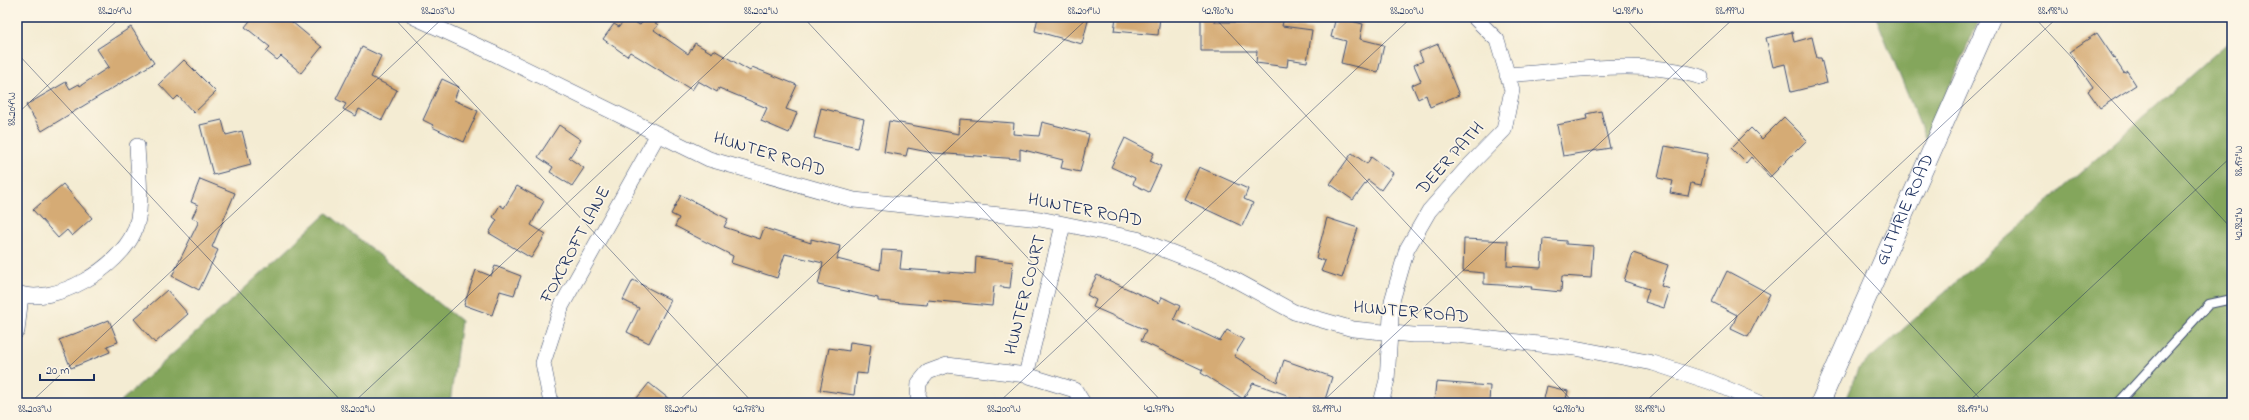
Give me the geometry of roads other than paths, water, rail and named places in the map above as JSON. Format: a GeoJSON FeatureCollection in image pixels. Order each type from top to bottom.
{"type":"FeatureCollection","features":[{"type":"Feature","properties":{"kind":"street","name":"HUNTER ROAD"},"geometry":{"type":"LineString","coordinates":[[414,17],[493,53],[709,159],[854,200],[1040,219],[1144,242],[1219,271],[1294,312],[1353,329],[1389,333],[1456,335],[1575,348],[1653,363],[1710,382],[1760,403]]}},
{"type":"Feature","properties":{"kind":"street","name":"DEER PATH"},"geometry":{"type":"LineString","coordinates":[[1389,333],[1392,301],[1406,249],[1429,211],[1464,170],[1504,130],[1512,90],[1497,40],[1474,17]]}},
{"type":"Feature","properties":{"kind":"street","name":"GUTHRIE ROAD"},"geometry":{"type":"LineString","coordinates":[[1820,403],[1991,17]]}},
{"type":"Feature","properties":{"kind":"street"},"geometry":{"type":"LineString","coordinates":[[1507,75],[1643,66],[1682,70],[1701,77]]}},
{"type":"Feature","properties":{"kind":"street","name":"FOXCROFT LANE"},"geometry":{"type":"LineString","coordinates":[[551,403],[543,363],[562,305],[658,134]]}},
{"type":"Feature","properties":{"kind":"street"},"geometry":{"type":"LineString","coordinates":[[17,331],[19,294],[32,296],[65,289],[88,279],[106,267],[124,250],[135,232],[138,217],[137,146]]}},
{"type":"Feature","properties":{"kind":"street","name":"HUNTER COURT"},"geometry":{"type":"LineString","coordinates":[[1026,375],[1063,225]]}},
{"type":"Feature","properties":{"kind":"street"},"geometry":{"type":"LineString","coordinates":[[1381,403],[1387,380],[1389,333]]}},
{"type":"Feature","properties":{"kind":"street","name":"HUNTER COURT"},"geometry":{"type":"LineString","coordinates":[[922,403],[918,396],[919,383],[928,372],[947,365],[1026,375],[1075,390],[1083,403]]}},
{"type":"Feature","properties":{"kind":"lane"},"geometry":{"type":"LineString","coordinates":[[2118,403],[2209,304],[2232,299]]}}]}
